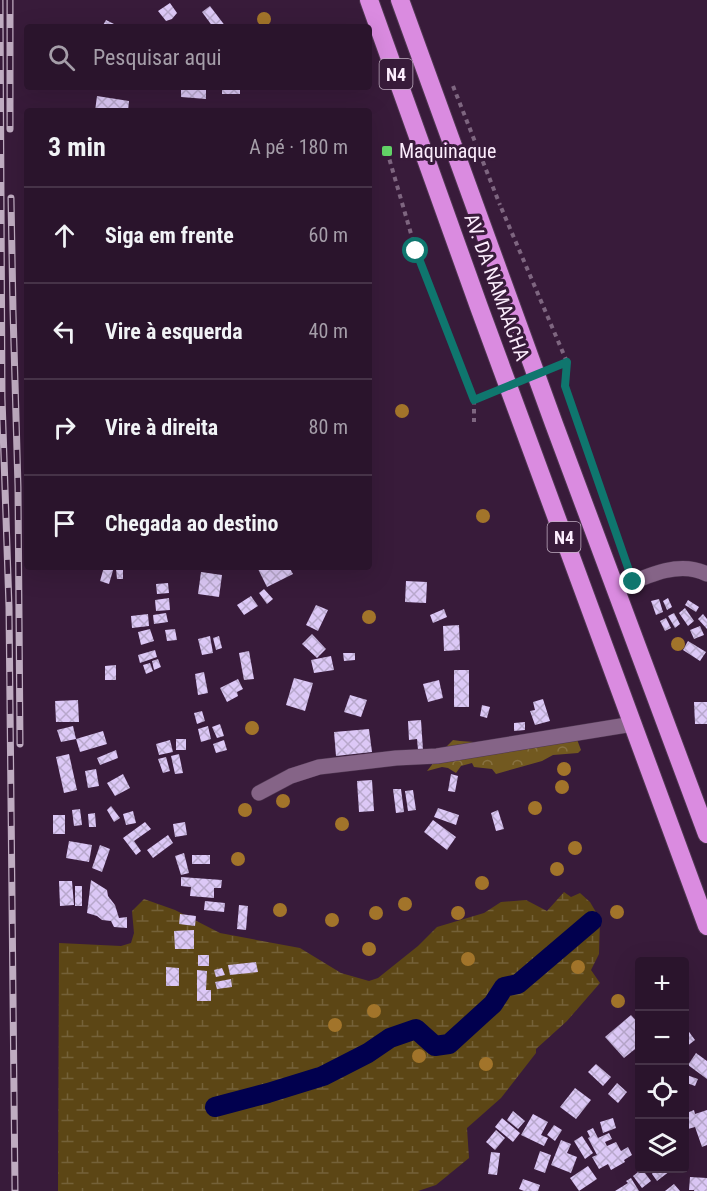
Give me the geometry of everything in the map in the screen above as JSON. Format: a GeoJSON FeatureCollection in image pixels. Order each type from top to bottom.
{"type":"FeatureCollection","features":[{"type":"Feature","properties":{"kind":"highway","name":"AV. DA NAMAACHA"},"geometry":{"type":"LineString","coordinates":[[369,0],[483,318],[707,926]]}},
{"type":"Feature","properties":{"kind":"highway","name":"AV. DA NAMAACHA"},"geometry":{"type":"LineString","coordinates":[[400,0],[615,590],[707,834]]}},
{"type":"Feature","properties":{"kind":"street"},"geometry":{"type":"LineString","coordinates":[[615,590],[660,572],[681,568],[707,574]]}},
{"type":"Feature","properties":{"kind":"street"},"geometry":{"type":"LineString","coordinates":[[259,793],[291,776],[320,767],[396,758],[437,756],[633,724]]}},
{"type":"Feature","properties":{"kind":"path"},"geometry":{"type":"LineString","coordinates":[[453,86],[500,205],[567,362],[565,386],[614,528]]}},
{"type":"Feature","properties":{"kind":"path"},"geometry":{"type":"LineString","coordinates":[[387,151],[416,251],[474,400],[474,422]]}},
{"type":"Feature","properties":{"kind":"path"},"geometry":{"type":"LineString","coordinates":[[474,400],[567,362]]}},
{"type":"Feature","properties":{"kind":"green space"},"geometry":{"type":"Polygon","coordinates":[[[575,734],[581,750],[578,753],[553,755],[542,761],[496,774],[492,769],[474,767],[472,763],[461,766],[456,773],[442,767],[427,771],[453,740],[498,742],[575,734]]]}},
{"type":"Feature","properties":{"kind":"green space"},"geometry":{"type":"Polygon","coordinates":[[[564,892],[571,897],[580,893],[590,902],[600,919],[599,954],[591,970],[600,983],[567,1021],[536,1049],[536,1053],[501,1098],[467,1128],[469,1158],[436,1185],[418,1191],[58,1191],[59,943],[121,946],[131,943],[134,933],[132,911],[144,899],[175,910],[220,933],[300,948],[341,973],[369,981],[378,978],[418,946],[437,927],[484,913],[501,902],[526,900],[547,911],[564,892]]]}},
{"type":"Feature","properties":{"kind":"building"},"geometry":{"type":"Polygon","coordinates":[[[170,3],[177,13],[172,19],[166,21],[158,11],[170,3]]]}},
{"type":"Feature","properties":{"kind":"building"},"geometry":{"type":"Polygon","coordinates":[[[210,6],[224,24],[211,24],[202,12],[210,6]]]}},
{"type":"Feature","properties":{"kind":"building"},"geometry":{"type":"Polygon","coordinates":[[[181,90],[206,90],[206,99],[181,97],[181,90]]]}},
{"type":"Feature","properties":{"kind":"building"},"geometry":{"type":"Polygon","coordinates":[[[222,90],[240,90],[240,94],[222,94],[222,90]]]}},
{"type":"Feature","properties":{"kind":"building"},"geometry":{"type":"Polygon","coordinates":[[[97,96],[129,101],[128,108],[95,108],[97,96]]]}},
{"type":"Feature","properties":{"kind":"building"},"geometry":{"type":"Polygon","coordinates":[[[103,570],[113,570],[109,584],[100,581],[103,570]]]}},
{"type":"Feature","properties":{"kind":"building"},"geometry":{"type":"Polygon","coordinates":[[[116,570],[123,570],[123,579],[117,579],[116,570]]]}},
{"type":"Feature","properties":{"kind":"building"},"geometry":{"type":"Polygon","coordinates":[[[258,570],[291,570],[293,574],[267,587],[258,570]]]}},
{"type":"Feature","properties":{"kind":"building"},"geometry":{"type":"Polygon","coordinates":[[[201,572],[222,575],[219,597],[198,594],[201,572]]]}},
{"type":"Feature","properties":{"kind":"building"},"geometry":{"type":"Polygon","coordinates":[[[406,581],[427,582],[426,603],[405,602],[406,581]]]}},
{"type":"Feature","properties":{"kind":"building"},"geometry":{"type":"Polygon","coordinates":[[[168,583],[169,593],[157,594],[156,584],[168,583]]]}},
{"type":"Feature","properties":{"kind":"building"},"geometry":{"type":"Polygon","coordinates":[[[264,589],[273,599],[267,604],[259,593],[264,589]]]}},
{"type":"Feature","properties":{"kind":"building"},"geometry":{"type":"Polygon","coordinates":[[[251,596],[258,606],[244,615],[237,605],[251,596]]]}},
{"type":"Feature","properties":{"kind":"building"},"geometry":{"type":"Polygon","coordinates":[[[169,598],[170,610],[156,611],[155,600],[169,598]]]}},
{"type":"Feature","properties":{"kind":"building"},"geometry":{"type":"Polygon","coordinates":[[[668,598],[672,607],[667,610],[663,601],[668,598]]]}},
{"type":"Feature","properties":{"kind":"building"},"geometry":{"type":"Polygon","coordinates":[[[659,599],[663,612],[656,615],[651,601],[659,599]]]}},
{"type":"Feature","properties":{"kind":"building"},"geometry":{"type":"Polygon","coordinates":[[[688,600],[699,607],[696,612],[685,605],[688,600]]]}},
{"type":"Feature","properties":{"kind":"building"},"geometry":{"type":"Polygon","coordinates":[[[316,605],[328,610],[318,631],[306,625],[316,605]]]}},
{"type":"Feature","properties":{"kind":"building"},"geometry":{"type":"Polygon","coordinates":[[[685,608],[694,621],[688,626],[679,613],[685,608]]]}},
{"type":"Feature","properties":{"kind":"building"},"geometry":{"type":"Polygon","coordinates":[[[444,609],[447,617],[433,623],[430,615],[444,609]]]}},
{"type":"Feature","properties":{"kind":"building"},"geometry":{"type":"Polygon","coordinates":[[[166,613],[168,622],[154,624],[153,615],[166,613]]]}},
{"type":"Feature","properties":{"kind":"building"},"geometry":{"type":"Polygon","coordinates":[[[674,613],[680,624],[675,628],[668,616],[674,613]]]}},
{"type":"Feature","properties":{"kind":"building"},"geometry":{"type":"Polygon","coordinates":[[[148,614],[149,626],[132,628],[131,616],[148,614]]]}},
{"type":"Feature","properties":{"kind":"building"},"geometry":{"type":"Polygon","coordinates":[[[703,614],[707,619],[707,629],[698,619],[703,614]]]}},
{"type":"Feature","properties":{"kind":"building"},"geometry":{"type":"Polygon","coordinates":[[[666,618],[671,628],[665,631],[660,621],[666,618]]]}},
{"type":"Feature","properties":{"kind":"building"},"geometry":{"type":"Polygon","coordinates":[[[459,625],[460,650],[444,651],[443,626],[459,625]]]}},
{"type":"Feature","properties":{"kind":"building"},"geometry":{"type":"Polygon","coordinates":[[[700,626],[704,635],[694,639],[690,630],[700,626]]]}},
{"type":"Feature","properties":{"kind":"building"},"geometry":{"type":"Polygon","coordinates":[[[150,629],[154,641],[141,645],[138,632],[150,629]]]}},
{"type":"Feature","properties":{"kind":"building"},"geometry":{"type":"Polygon","coordinates":[[[175,629],[177,640],[167,641],[165,630],[175,629]]]}},
{"type":"Feature","properties":{"kind":"building"},"geometry":{"type":"Polygon","coordinates":[[[312,634],[326,649],[317,658],[302,644],[312,634]]]}},
{"type":"Feature","properties":{"kind":"building"},"geometry":{"type":"Polygon","coordinates":[[[210,636],[213,653],[202,655],[198,639],[210,636]]]}},
{"type":"Feature","properties":{"kind":"building"},"geometry":{"type":"Polygon","coordinates":[[[219,636],[222,648],[216,650],[213,638],[219,636]]]}},
{"type":"Feature","properties":{"kind":"building"},"geometry":{"type":"Polygon","coordinates":[[[688,641],[706,652],[700,661],[683,650],[688,641]]]}},
{"type":"Feature","properties":{"kind":"building"},"geometry":{"type":"Polygon","coordinates":[[[155,650],[157,657],[140,663],[138,655],[155,650]]]}},
{"type":"Feature","properties":{"kind":"building"},"geometry":{"type":"Polygon","coordinates":[[[249,651],[254,679],[244,680],[239,653],[249,651]]]}},
{"type":"Feature","properties":{"kind":"building"},"geometry":{"type":"Polygon","coordinates":[[[343,653],[355,653],[355,660],[344,661],[343,653]]]}},
{"type":"Feature","properties":{"kind":"building"},"geometry":{"type":"Polygon","coordinates":[[[331,656],[334,670],[314,673],[311,660],[331,656]]]}},
{"type":"Feature","properties":{"kind":"building"},"geometry":{"type":"Polygon","coordinates":[[[158,659],[161,667],[154,670],[152,661],[158,659]]]}},
{"type":"Feature","properties":{"kind":"building"},"geometry":{"type":"Polygon","coordinates":[[[150,663],[153,671],[146,674],[143,665],[150,663]]]}},
{"type":"Feature","properties":{"kind":"building"},"geometry":{"type":"Polygon","coordinates":[[[116,665],[116,680],[105,680],[105,666],[116,665]]]}},
{"type":"Feature","properties":{"kind":"building"},"geometry":{"type":"Polygon","coordinates":[[[454,670],[469,670],[469,707],[454,707],[454,670]]]}},
{"type":"Feature","properties":{"kind":"building"},"geometry":{"type":"Polygon","coordinates":[[[204,672],[208,693],[198,695],[195,674],[204,672]]]}},
{"type":"Feature","properties":{"kind":"building"},"geometry":{"type":"Polygon","coordinates":[[[294,678],[313,683],[305,711],[286,705],[294,678]]]}},
{"type":"Feature","properties":{"kind":"building"},"geometry":{"type":"Polygon","coordinates":[[[238,679],[243,689],[237,692],[238,696],[227,702],[220,688],[238,679]]]}},
{"type":"Feature","properties":{"kind":"building"},"geometry":{"type":"Polygon","coordinates":[[[439,680],[443,698],[428,702],[423,684],[439,680]]]}},
{"type":"Feature","properties":{"kind":"building"},"geometry":{"type":"Polygon","coordinates":[[[350,695],[367,700],[361,717],[344,712],[350,695]]]}},
{"type":"Feature","properties":{"kind":"building"},"geometry":{"type":"Polygon","coordinates":[[[543,699],[550,721],[535,725],[530,711],[535,710],[533,702],[543,699]]]}},
{"type":"Feature","properties":{"kind":"building"},"geometry":{"type":"Polygon","coordinates":[[[78,700],[79,722],[56,722],[55,701],[78,700]]]}},
{"type":"Feature","properties":{"kind":"building"},"geometry":{"type":"Polygon","coordinates":[[[694,702],[707,702],[707,724],[695,724],[694,702]]]}},
{"type":"Feature","properties":{"kind":"building"},"geometry":{"type":"Polygon","coordinates":[[[482,705],[490,707],[487,718],[480,716],[482,705]]]}},
{"type":"Feature","properties":{"kind":"building"},"geometry":{"type":"Polygon","coordinates":[[[202,711],[205,721],[197,724],[194,713],[202,711]]]}},
{"type":"Feature","properties":{"kind":"building"},"geometry":{"type":"Polygon","coordinates":[[[421,720],[423,750],[418,750],[417,739],[409,740],[408,721],[421,720]]]}},
{"type":"Feature","properties":{"kind":"building"},"geometry":{"type":"Polygon","coordinates":[[[525,722],[525,730],[514,731],[514,723],[525,722]]]}},
{"type":"Feature","properties":{"kind":"building"},"geometry":{"type":"Polygon","coordinates":[[[220,724],[224,736],[217,738],[212,727],[220,724]]]}},
{"type":"Feature","properties":{"kind":"building"},"geometry":{"type":"Polygon","coordinates":[[[73,726],[76,739],[61,742],[57,730],[73,726]]]}},
{"type":"Feature","properties":{"kind":"building"},"geometry":{"type":"Polygon","coordinates":[[[208,726],[211,739],[201,742],[198,729],[208,726]]]}},
{"type":"Feature","properties":{"kind":"building"},"geometry":{"type":"Polygon","coordinates":[[[369,729],[372,752],[336,756],[334,732],[369,729]]]}},
{"type":"Feature","properties":{"kind":"building"},"geometry":{"type":"Polygon","coordinates":[[[103,731],[107,744],[80,752],[76,739],[103,731]]]}},
{"type":"Feature","properties":{"kind":"building"},"geometry":{"type":"Polygon","coordinates":[[[176,739],[186,739],[186,750],[176,750],[176,739]]]}},
{"type":"Feature","properties":{"kind":"building"},"geometry":{"type":"Polygon","coordinates":[[[170,740],[173,752],[159,755],[156,744],[170,740]]]}},
{"type":"Feature","properties":{"kind":"building"},"geometry":{"type":"Polygon","coordinates":[[[224,740],[227,750],[216,753],[213,744],[224,740]]]}},
{"type":"Feature","properties":{"kind":"building"},"geometry":{"type":"Polygon","coordinates":[[[116,750],[118,758],[100,765],[97,758],[116,750]]]}},
{"type":"Feature","properties":{"kind":"building"},"geometry":{"type":"Polygon","coordinates":[[[69,754],[77,790],[64,793],[56,757],[69,754]]]}},
{"type":"Feature","properties":{"kind":"building"},"geometry":{"type":"Polygon","coordinates":[[[179,754],[183,773],[175,774],[171,756],[179,754]]]}},
{"type":"Feature","properties":{"kind":"building"},"geometry":{"type":"Polygon","coordinates":[[[166,757],[170,771],[163,773],[158,759],[166,757]]]}},
{"type":"Feature","properties":{"kind":"building"},"geometry":{"type":"Polygon","coordinates":[[[96,769],[99,786],[88,788],[85,771],[96,769]]]}},
{"type":"Feature","properties":{"kind":"building"},"geometry":{"type":"Polygon","coordinates":[[[123,774],[130,788],[115,796],[107,783],[123,774]]]}},
{"type":"Feature","properties":{"kind":"building"},"geometry":{"type":"Polygon","coordinates":[[[451,774],[458,776],[455,792],[448,791],[451,774]]]}},
{"type":"Feature","properties":{"kind":"building"},"geometry":{"type":"Polygon","coordinates":[[[372,780],[374,811],[359,812],[357,781],[372,780]]]}},
{"type":"Feature","properties":{"kind":"building"},"geometry":{"type":"Polygon","coordinates":[[[393,789],[401,789],[404,812],[396,813],[393,789]]]}},
{"type":"Feature","properties":{"kind":"building"},"geometry":{"type":"Polygon","coordinates":[[[413,790],[416,810],[408,811],[405,791],[413,790]]]}},
{"type":"Feature","properties":{"kind":"building"},"geometry":{"type":"Polygon","coordinates":[[[111,806],[120,818],[114,822],[107,810],[111,806]]]}},
{"type":"Feature","properties":{"kind":"building"},"geometry":{"type":"Polygon","coordinates":[[[438,808],[459,815],[456,825],[434,817],[438,808]]]}},
{"type":"Feature","properties":{"kind":"building"},"geometry":{"type":"Polygon","coordinates":[[[80,809],[82,825],[74,826],[72,810],[80,809]]]}},
{"type":"Feature","properties":{"kind":"building"},"geometry":{"type":"Polygon","coordinates":[[[498,810],[504,829],[496,831],[491,813],[498,810]]]}},
{"type":"Feature","properties":{"kind":"building"},"geometry":{"type":"Polygon","coordinates":[[[133,811],[136,823],[126,825],[123,814],[133,811]]]}},
{"type":"Feature","properties":{"kind":"building"},"geometry":{"type":"Polygon","coordinates":[[[95,813],[96,827],[89,827],[88,814],[95,813]]]}},
{"type":"Feature","properties":{"kind":"building"},"geometry":{"type":"Polygon","coordinates":[[[53,815],[65,815],[65,834],[53,834],[53,815]]]}},
{"type":"Feature","properties":{"kind":"building"},"geometry":{"type":"Polygon","coordinates":[[[433,820],[456,837],[447,850],[424,832],[433,820]]]}},
{"type":"Feature","properties":{"kind":"building"},"geometry":{"type":"Polygon","coordinates":[[[145,822],[151,829],[134,841],[141,851],[136,855],[123,838],[145,822]]]}},
{"type":"Feature","properties":{"kind":"building"},"geometry":{"type":"Polygon","coordinates":[[[185,822],[187,835],[175,837],[173,824],[185,822]]]}},
{"type":"Feature","properties":{"kind":"building"},"geometry":{"type":"Polygon","coordinates":[[[168,835],[173,843],[153,858],[147,850],[168,835]]]}},
{"type":"Feature","properties":{"kind":"building"},"geometry":{"type":"Polygon","coordinates":[[[69,841],[92,845],[89,862],[66,858],[69,841]]]}},
{"type":"Feature","properties":{"kind":"building"},"geometry":{"type":"Polygon","coordinates":[[[100,845],[110,849],[102,872],[92,868],[100,845]]]}},
{"type":"Feature","properties":{"kind":"building"},"geometry":{"type":"Polygon","coordinates":[[[184,853],[189,873],[181,875],[175,856],[184,853]]]}},
{"type":"Feature","properties":{"kind":"building"},"geometry":{"type":"Polygon","coordinates":[[[192,855],[210,855],[210,864],[192,864],[192,855]]]}},
{"type":"Feature","properties":{"kind":"building"},"geometry":{"type":"Polygon","coordinates":[[[181,877],[222,880],[221,888],[214,888],[214,898],[190,896],[191,887],[181,886],[181,877]]]}},
{"type":"Feature","properties":{"kind":"building"},"geometry":{"type":"Polygon","coordinates":[[[91,880],[107,890],[119,918],[127,917],[127,928],[114,927],[111,921],[102,920],[87,913],[91,880]]]}},
{"type":"Feature","properties":{"kind":"building"},"geometry":{"type":"Polygon","coordinates":[[[59,881],[72,881],[74,905],[60,906],[59,881]]]}},
{"type":"Feature","properties":{"kind":"building"},"geometry":{"type":"Polygon","coordinates":[[[75,886],[82,886],[82,906],[75,906],[75,886]]]}},
{"type":"Feature","properties":{"kind":"building"},"geometry":{"type":"Polygon","coordinates":[[[205,901],[225,903],[224,912],[204,910],[205,901]]]}},
{"type":"Feature","properties":{"kind":"building"},"geometry":{"type":"Polygon","coordinates":[[[239,905],[248,906],[246,930],[237,929],[239,905]]]}},
{"type":"Feature","properties":{"kind":"building"},"geometry":{"type":"Polygon","coordinates":[[[180,914],[196,916],[195,926],[179,924],[180,914]]]}},
{"type":"Feature","properties":{"kind":"building"},"geometry":{"type":"Polygon","coordinates":[[[194,930],[194,949],[175,949],[174,931],[194,930]]]}},
{"type":"Feature","properties":{"kind":"building"},"geometry":{"type":"Polygon","coordinates":[[[198,955],[209,955],[209,966],[198,966],[198,955]]]}},
{"type":"Feature","properties":{"kind":"building"},"geometry":{"type":"Polygon","coordinates":[[[256,962],[258,972],[230,975],[228,965],[256,962]]]}},
{"type":"Feature","properties":{"kind":"building"},"geometry":{"type":"Polygon","coordinates":[[[166,967],[179,968],[179,986],[166,986],[166,967]]]}},
{"type":"Feature","properties":{"kind":"building"},"geometry":{"type":"Polygon","coordinates":[[[222,968],[225,975],[216,977],[214,970],[222,968]]]}},
{"type":"Feature","properties":{"kind":"building"},"geometry":{"type":"Polygon","coordinates":[[[197,970],[207,971],[206,990],[211,990],[211,1001],[197,1001],[197,970]]]}},
{"type":"Feature","properties":{"kind":"building"},"geometry":{"type":"Polygon","coordinates":[[[231,979],[232,987],[217,989],[215,982],[231,979]]]}},
{"type":"Feature","properties":{"kind":"building"},"geometry":{"type":"Polygon","coordinates":[[[631,1015],[635,1019],[635,1049],[624,1058],[605,1037],[631,1015]]]}},
{"type":"Feature","properties":{"kind":"building"},"geometry":{"type":"Polygon","coordinates":[[[689,1032],[695,1040],[689,1045],[689,1032]]]}},
{"type":"Feature","properties":{"kind":"building"},"geometry":{"type":"Polygon","coordinates":[[[696,1053],[707,1061],[707,1079],[689,1066],[696,1053]]]}},
{"type":"Feature","properties":{"kind":"building"},"geometry":{"type":"Polygon","coordinates":[[[596,1064],[611,1077],[603,1086],[588,1072],[596,1064]]]}},
{"type":"Feature","properties":{"kind":"building"},"geometry":{"type":"Polygon","coordinates":[[[689,1076],[698,1079],[695,1086],[689,1084],[689,1076]]]}},
{"type":"Feature","properties":{"kind":"building"},"geometry":{"type":"Polygon","coordinates":[[[617,1083],[627,1092],[618,1103],[608,1094],[617,1083]]]}},
{"type":"Feature","properties":{"kind":"building"},"geometry":{"type":"Polygon","coordinates":[[[575,1088],[591,1100],[576,1119],[560,1107],[575,1088]]]}},
{"type":"Feature","properties":{"kind":"building"},"geometry":{"type":"Polygon","coordinates":[[[694,1110],[695,1114],[707,1110],[707,1145],[702,1147],[695,1127],[689,1129],[689,1112],[694,1110]]]}},
{"type":"Feature","properties":{"kind":"building"},"geometry":{"type":"Polygon","coordinates":[[[513,1111],[525,1121],[518,1129],[507,1120],[513,1111]]]}},
{"type":"Feature","properties":{"kind":"building"},"geometry":{"type":"Polygon","coordinates":[[[533,1114],[548,1122],[541,1135],[548,1138],[544,1146],[521,1135],[533,1114]]]}},
{"type":"Feature","properties":{"kind":"building"},"geometry":{"type":"Polygon","coordinates":[[[502,1118],[520,1133],[513,1142],[495,1127],[502,1118]]]}},
{"type":"Feature","properties":{"kind":"building"},"geometry":{"type":"Polygon","coordinates":[[[613,1118],[616,1128],[603,1133],[600,1122],[613,1118]]]}},
{"type":"Feature","properties":{"kind":"building"},"geometry":{"type":"Polygon","coordinates":[[[554,1125],[562,1130],[555,1141],[547,1135],[554,1125]]]}},
{"type":"Feature","properties":{"kind":"building"},"geometry":{"type":"Polygon","coordinates":[[[593,1128],[598,1138],[609,1133],[612,1139],[605,1142],[607,1146],[616,1142],[621,1151],[628,1147],[632,1155],[611,1170],[608,1164],[599,1169],[592,1157],[597,1155],[588,1138],[590,1137],[587,1131],[593,1128]]]}},
{"type":"Feature","properties":{"kind":"building"},"geometry":{"type":"Polygon","coordinates":[[[496,1130],[505,1138],[495,1150],[486,1142],[496,1130]]]}},
{"type":"Feature","properties":{"kind":"building"},"geometry":{"type":"Polygon","coordinates":[[[582,1136],[593,1153],[585,1159],[574,1141],[582,1136]]]}},
{"type":"Feature","properties":{"kind":"building"},"geometry":{"type":"Polygon","coordinates":[[[561,1140],[571,1144],[567,1153],[577,1157],[571,1173],[551,1165],[561,1140]]]}},
{"type":"Feature","properties":{"kind":"building"},"geometry":{"type":"Polygon","coordinates":[[[540,1151],[551,1155],[545,1173],[534,1169],[540,1151]]]}},
{"type":"Feature","properties":{"kind":"building"},"geometry":{"type":"Polygon","coordinates":[[[491,1152],[500,1153],[497,1175],[488,1174],[491,1152]]]}},
{"type":"Feature","properties":{"kind":"building"},"geometry":{"type":"Polygon","coordinates":[[[588,1166],[597,1179],[579,1191],[570,1178],[588,1166]]]}},
{"type":"Feature","properties":{"kind":"building"},"geometry":{"type":"Polygon","coordinates":[[[637,1173],[645,1173],[651,1181],[642,1188],[633,1176],[637,1173]]]}},
{"type":"Feature","properties":{"kind":"building"},"geometry":{"type":"Polygon","coordinates":[[[652,1173],[667,1173],[657,1181],[652,1173]]]}},
{"type":"Feature","properties":{"kind":"building"},"geometry":{"type":"Polygon","coordinates":[[[690,1177],[707,1178],[707,1191],[689,1190],[690,1177]]]}},
{"type":"Feature","properties":{"kind":"building"},"geometry":{"type":"Polygon","coordinates":[[[631,1178],[639,1191],[615,1191],[628,1183],[626,1181],[631,1178]]]}},
{"type":"Feature","properties":{"kind":"building"},"geometry":{"type":"Polygon","coordinates":[[[523,1179],[540,1185],[538,1191],[519,1189],[523,1179]]]}},
{"type":"Feature","properties":{"kind":"building"},"geometry":{"type":"Polygon","coordinates":[[[674,1184],[680,1191],[665,1191],[674,1184]]]}},
{"type":"Feature","properties":{"kind":"waterway"},"geometry":{"type":"LineString","coordinates":[[215,1107],[323,1076],[368,1053],[390,1038],[416,1029],[435,1046],[449,1044],[493,1004],[504,987],[518,984],[592,921]]}},
{"type":"Feature","properties":{"kind":"railway"},"geometry":{"type":"LineString","coordinates":[[0,0],[2,398],[9,607],[15,1191]]}},
{"type":"Feature","properties":{"kind":"railway"},"geometry":{"type":"LineString","coordinates":[[10,0],[10,129]]}},
{"type":"Feature","properties":{"kind":"railway"},"geometry":{"type":"LineString","coordinates":[[11,198],[18,487],[20,744]]}},
{"type":"Feature","properties":{"kind":"place","name":"Maquinaque"},"geometry":{"type":"Point","coordinates":[387,151]}},
{"type":"Feature","properties":{"kind":"route"},"geometry":{"type":"LineString","coordinates":[[416,251],[474,400],[567,362],[565,386],[633,582]]}}]}
